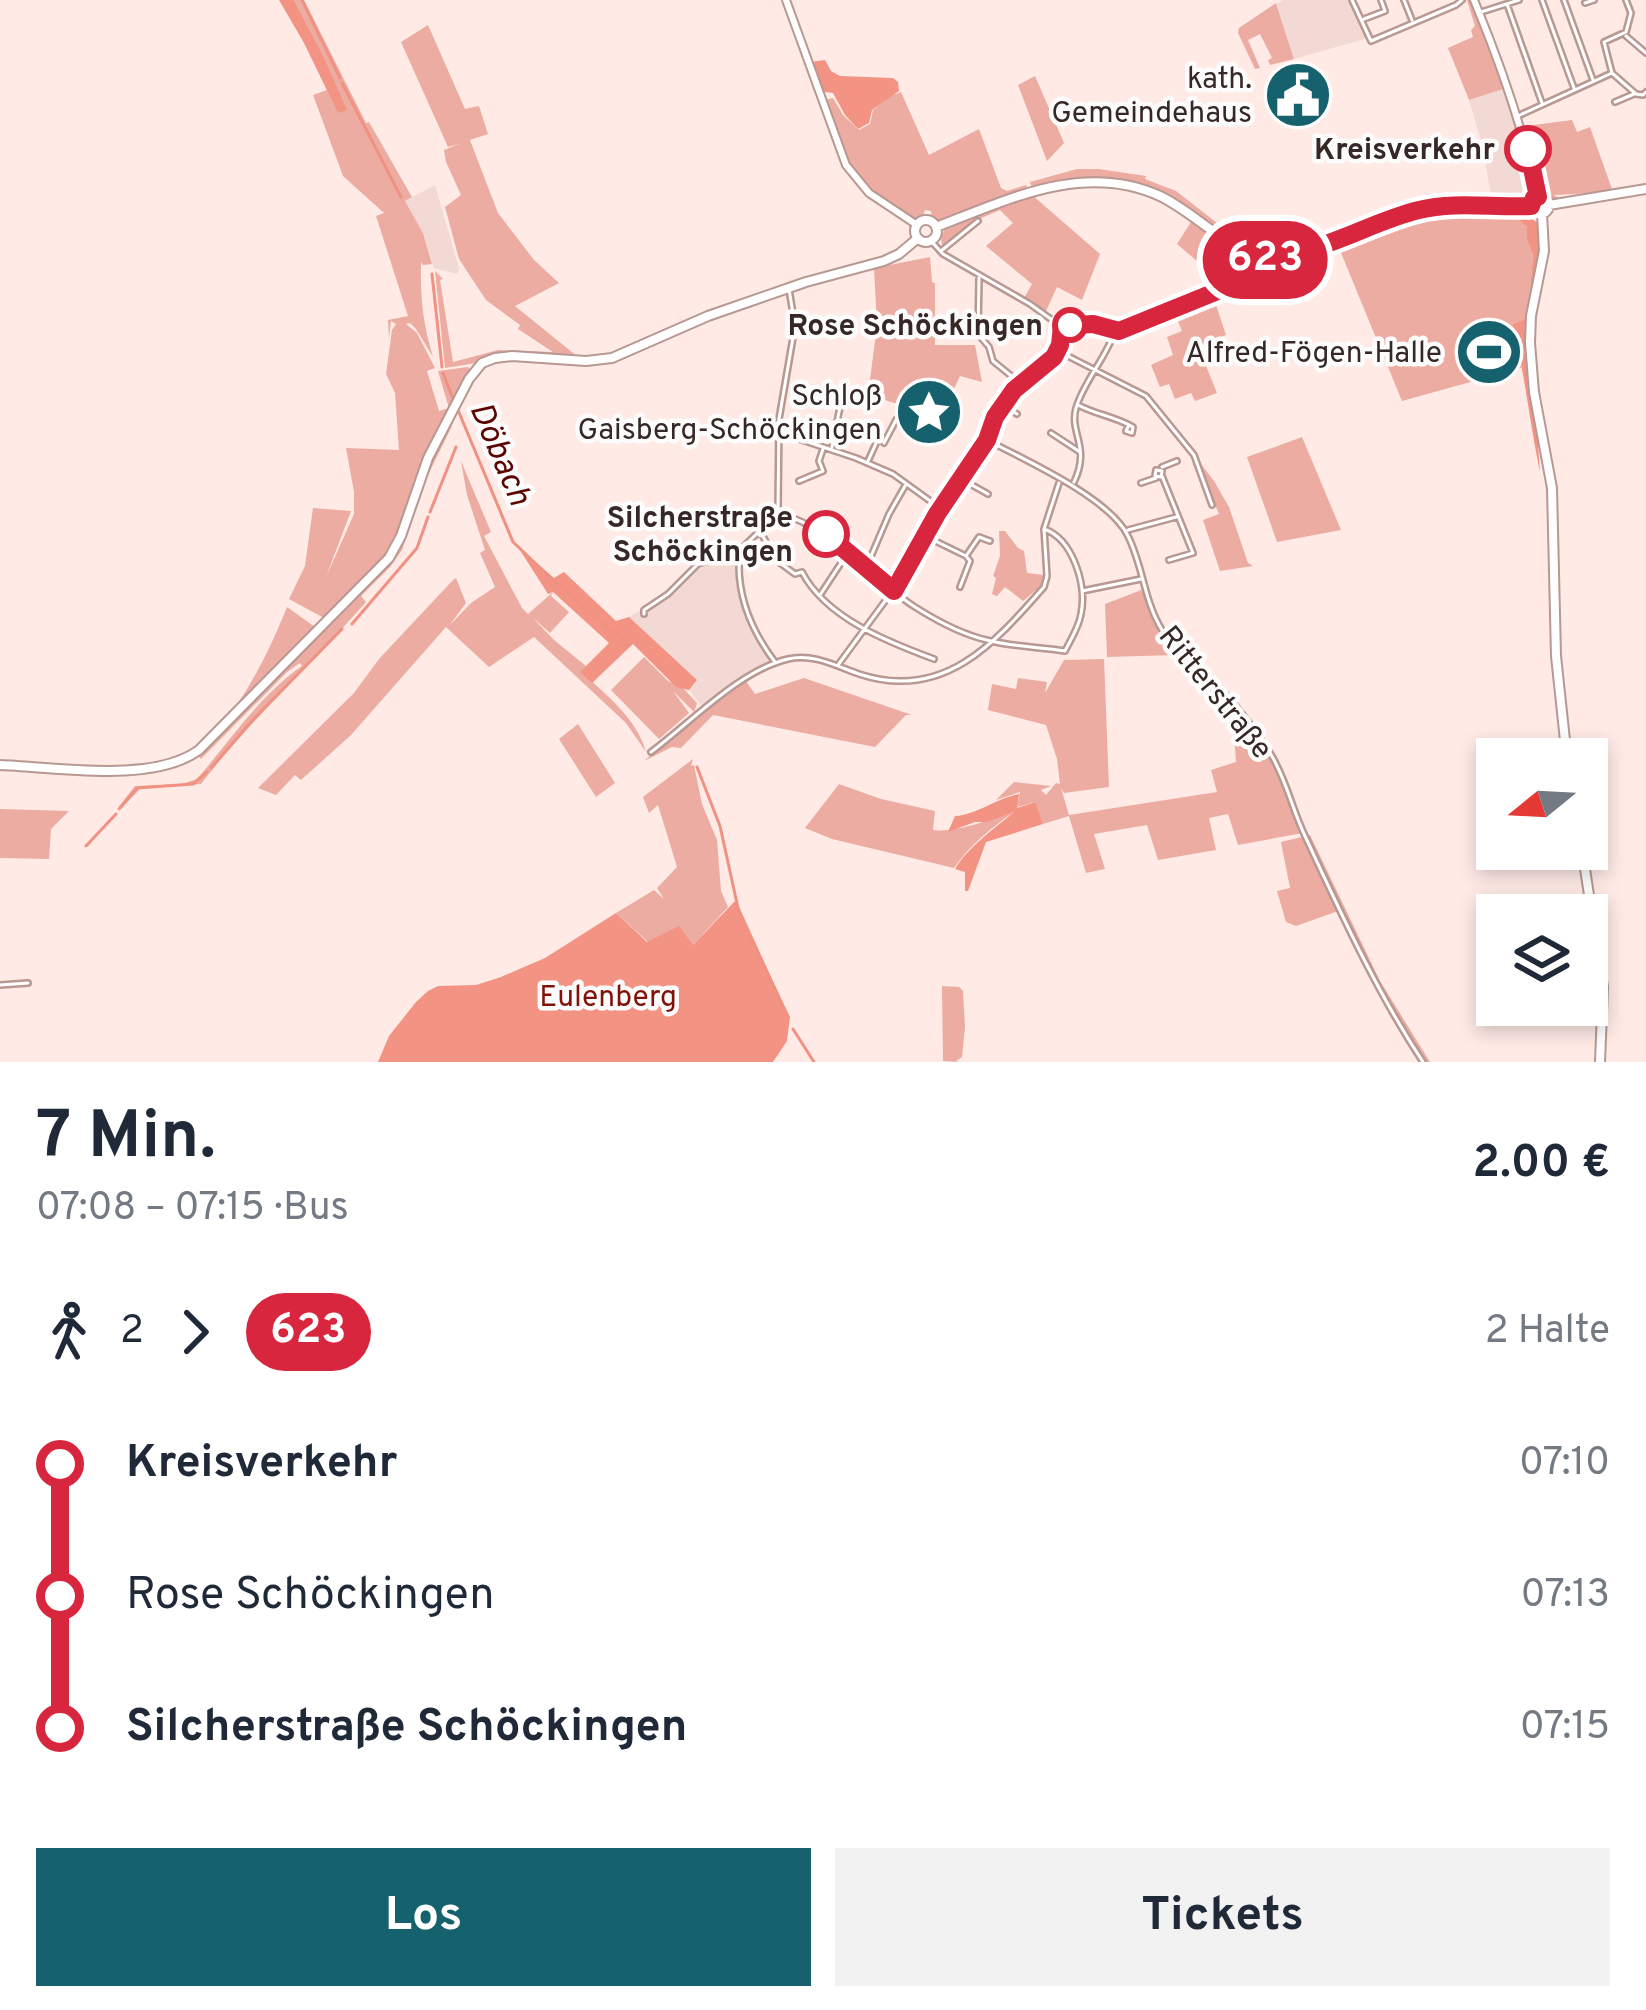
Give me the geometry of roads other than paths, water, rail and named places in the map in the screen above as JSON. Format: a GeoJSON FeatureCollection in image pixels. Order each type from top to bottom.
{"type":"FeatureCollection","features":[{"type":"Feature","properties":{"kind":"main road"},"geometry":{"type":"LineString","coordinates":[[936,227],[1057,184],[1104,181],[1160,196],[1246,250]]}},
{"type":"Feature","properties":{"kind":"main road"},"geometry":{"type":"LineString","coordinates":[[1549,205],[1646,189]]}},
{"type":"Feature","properties":{"kind":"main road"},"geometry":{"type":"LineString","coordinates":[[1538,197],[1549,205],[1542,214],[1531,206],[1538,197]]}},
{"type":"Feature","properties":{"kind":"main road"},"geometry":{"type":"LineString","coordinates":[[1268,254],[1308,249],[1422,209],[1531,206]]}},
{"type":"Feature","properties":{"kind":"main road"},"geometry":{"type":"LineString","coordinates":[[1542,214],[1544,251],[1530,343],[1551,484],[1556,656],[1566,738]]}},
{"type":"Feature","properties":{"kind":"main road"},"geometry":{"type":"LineString","coordinates":[[927,220],[936,227],[931,241],[922,242],[915,232],[927,220]]}},
{"type":"Feature","properties":{"kind":"main road"},"geometry":{"type":"LineString","coordinates":[[0,765],[128,769],[175,763],[199,750],[389,558],[425,464],[473,372],[488,360],[512,356],[612,358],[708,316],[884,261],[918,238]]}},
{"type":"Feature","properties":{"kind":"main road"},"geometry":{"type":"LineString","coordinates":[[1259,242],[1268,254],[1263,262],[1253,263],[1246,250],[1259,242]]}},
{"type":"Feature","properties":{"kind":"main road"},"geometry":{"type":"LineString","coordinates":[[1585,870],[1603,986],[1600,1062]]}},
{"type":"Feature","properties":{"kind":"street"},"geometry":{"type":"LineString","coordinates":[[786,0],[846,164],[867,192],[917,225]]}},
{"type":"Feature","properties":{"kind":"street"},"geometry":{"type":"LineString","coordinates":[[1352,0],[1371,40],[1462,0]]}},
{"type":"Feature","properties":{"kind":"street"},"geometry":{"type":"LineString","coordinates":[[1361,20],[1385,11],[1381,0]]}},
{"type":"Feature","properties":{"kind":"street"},"geometry":{"type":"LineString","coordinates":[[1404,0],[1413,22]]}},
{"type":"Feature","properties":{"kind":"street"},"geometry":{"type":"LineString","coordinates":[[1441,0],[1444,9]]}},
{"type":"Feature","properties":{"kind":"street"},"geometry":{"type":"LineString","coordinates":[[1474,0],[1518,116],[1538,197]]}},
{"type":"Feature","properties":{"kind":"street"},"geometry":{"type":"LineString","coordinates":[[1479,12],[1520,0]]}},
{"type":"Feature","properties":{"kind":"street"},"geometry":{"type":"LineString","coordinates":[[1542,0],[1574,90]]}},
{"type":"Feature","properties":{"kind":"street"},"geometry":{"type":"LineString","coordinates":[[1564,0],[1594,82]]}},
{"type":"Feature","properties":{"kind":"street"},"geometry":{"type":"LineString","coordinates":[[1585,3],[1594,0]]}},
{"type":"Feature","properties":{"kind":"street"},"geometry":{"type":"LineString","coordinates":[[1626,0],[1631,13],[1624,34],[1604,43],[1612,73],[1634,92]]}},
{"type":"Feature","properties":{"kind":"street"},"geometry":{"type":"LineString","coordinates":[[1507,4],[1542,105]]}},
{"type":"Feature","properties":{"kind":"street"},"geometry":{"type":"LineString","coordinates":[[1624,34],[1646,53]]}},
{"type":"Feature","properties":{"kind":"street"},"geometry":{"type":"LineString","coordinates":[[1518,116],[1612,73]]}},
{"type":"Feature","properties":{"kind":"street"},"geometry":{"type":"LineString","coordinates":[[1615,102],[1641,87],[1646,91]]}},
{"type":"Feature","properties":{"kind":"street"},"geometry":{"type":"LineString","coordinates":[[940,252],[978,221]]}},
{"type":"Feature","properties":{"kind":"street"},"geometry":{"type":"LineString","coordinates":[[931,241],[940,252],[1062,326],[1093,324],[1114,331],[1235,284],[1253,263]]}},
{"type":"Feature","properties":{"kind":"street"},"geometry":{"type":"LineString","coordinates":[[980,276],[976,330],[993,361],[1021,384]]}},
{"type":"Feature","properties":{"kind":"street"},"geometry":{"type":"LineString","coordinates":[[644,614],[698,563],[740,550],[778,513],[780,406],[794,335],[789,288]]}},
{"type":"Feature","properties":{"kind":"street"},"geometry":{"type":"LineString","coordinates":[[838,666],[892,592],[987,440],[1003,405],[1058,351],[1062,326]]}},
{"type":"Feature","properties":{"kind":"street"},"geometry":{"type":"LineString","coordinates":[[1073,484],[1082,453],[1075,419],[1078,405],[1114,331]]}},
{"type":"Feature","properties":{"kind":"street"},"geometry":{"type":"LineString","coordinates":[[1058,351],[1146,396],[1195,455],[1212,505]]}},
{"type":"Feature","properties":{"kind":"street"},"geometry":{"type":"LineString","coordinates":[[1003,405],[1017,414]]}},
{"type":"Feature","properties":{"kind":"street"},"geometry":{"type":"LineString","coordinates":[[1078,405],[1129,425]]}},
{"type":"Feature","properties":{"kind":"street"},"geometry":{"type":"LineString","coordinates":[[831,450],[839,407]]}},
{"type":"Feature","properties":{"kind":"street"},"geometry":{"type":"LineString","coordinates":[[867,463],[896,420]]}},
{"type":"Feature","properties":{"kind":"street"},"geometry":{"type":"LineString","coordinates":[[860,429],[882,442]]}},
{"type":"Feature","properties":{"kind":"street"},"geometry":{"type":"LineString","coordinates":[[778,431],[892,474],[941,508]]}},
{"type":"Feature","properties":{"kind":"street"},"geometry":{"type":"LineString","coordinates":[[1051,434],[1082,453]]}},
{"type":"Feature","properties":{"kind":"street","name":"Ritterstraße"},"geometry":{"type":"LineString","coordinates":[[987,440],[1073,484],[1126,531],[1163,632],[1226,697],[1270,754],[1375,983],[1423,1062]]}},
{"type":"Feature","properties":{"kind":"street"},"geometry":{"type":"LineString","coordinates":[[799,481],[823,471],[818,461],[823,447]]}},
{"type":"Feature","properties":{"kind":"street"},"geometry":{"type":"LineString","coordinates":[[1141,483],[1177,461]]}},
{"type":"Feature","properties":{"kind":"street"},"geometry":{"type":"LineString","coordinates":[[1159,474],[1192,553],[1169,560]]}},
{"type":"Feature","properties":{"kind":"street"},"geometry":{"type":"LineString","coordinates":[[962,479],[988,494]]}},
{"type":"Feature","properties":{"kind":"street"},"geometry":{"type":"LineString","coordinates":[[651,752],[721,695],[776,663],[804,657],[885,681],[947,674],[994,642],[1044,586],[1044,530],[1060,480]]}},
{"type":"Feature","properties":{"kind":"street"},"geometry":{"type":"LineString","coordinates":[[866,568],[906,484]]}},
{"type":"Feature","properties":{"kind":"street"},"geometry":{"type":"LineString","coordinates":[[778,513],[832,537],[892,592],[930,616],[994,642],[1065,650],[1081,616],[1082,591],[1064,543],[1044,530]]}},
{"type":"Feature","properties":{"kind":"street"},"geometry":{"type":"LineString","coordinates":[[1126,531],[1179,516]]}},
{"type":"Feature","properties":{"kind":"street"},"geometry":{"type":"LineString","coordinates":[[760,531],[776,560],[795,574],[802,572],[810,588],[864,631],[934,659]]}},
{"type":"Feature","properties":{"kind":"street"},"geometry":{"type":"LineString","coordinates":[[925,536],[970,561],[960,587]]}},
{"type":"Feature","properties":{"kind":"street"},"geometry":{"type":"LineString","coordinates":[[966,556],[979,538],[990,541]]}},
{"type":"Feature","properties":{"kind":"street"},"geometry":{"type":"LineString","coordinates":[[740,550],[748,620],[776,663]]}},
{"type":"Feature","properties":{"kind":"street"},"geometry":{"type":"LineString","coordinates":[[820,595],[848,552]]}},
{"type":"Feature","properties":{"kind":"street"},"geometry":{"type":"LineString","coordinates":[[1082,591],[1143,578]]}},
{"type":"Feature","properties":{"kind":"street"},"geometry":{"type":"LineString","coordinates":[[0,985],[28,983]]}},
{"type":"Feature","properties":{"kind":"waterway","name":"Döbach"},"geometry":{"type":"LineString","coordinates":[[302,0],[340,78]]}},
{"type":"Feature","properties":{"kind":"waterway","name":"Döbach"},"geometry":{"type":"LineString","coordinates":[[342,83],[401,197]]}},
{"type":"Feature","properties":{"kind":"waterway","name":"Döbach"},"geometry":{"type":"LineString","coordinates":[[432,274],[442,367]]}},
{"type":"Feature","properties":{"kind":"waterway","name":"Döbach"},"geometry":{"type":"LineString","coordinates":[[443,373],[454,401]]}},
{"type":"Feature","properties":{"kind":"waterway","name":"Döbach"},"geometry":{"type":"LineString","coordinates":[[458,410],[513,542],[629,645]]}},
{"type":"Feature","properties":{"kind":"waterway"},"geometry":{"type":"LineString","coordinates":[[430,512],[456,447]]}},
{"type":"Feature","properties":{"kind":"waterway"},"geometry":{"type":"LineString","coordinates":[[352,624],[417,548],[428,517]]}},
{"type":"Feature","properties":{"kind":"waterway"},"geometry":{"type":"LineString","coordinates":[[211,768],[342,629]]}},
{"type":"Feature","properties":{"kind":"waterway","name":"Döbach"},"geometry":{"type":"LineString","coordinates":[[697,767],[720,826],[738,908],[788,1018]]}},
{"type":"Feature","properties":{"kind":"waterway"},"geometry":{"type":"LineString","coordinates":[[120,808],[137,788],[193,784],[207,772]]}},
{"type":"Feature","properties":{"kind":"waterway"},"geometry":{"type":"LineString","coordinates":[[86,846],[116,814]]}},
{"type":"Feature","properties":{"kind":"waterway","name":"Döbach"},"geometry":{"type":"LineString","coordinates":[[793,1029],[814,1062]]}},
{"type":"Feature","properties":{"kind":"place","name":"kath. Gemeindehaus"},"geometry":{"type":"Point","coordinates":[1298,95]}},
{"type":"Feature","properties":{"kind":"place","name":"Kreisverkehr"},"geometry":{"type":"Point","coordinates":[1528,149]}},
{"type":"Feature","properties":{"kind":"place","name":"Rose Schöckingen"},"geometry":{"type":"Point","coordinates":[1070,325]}},
{"type":"Feature","properties":{"kind":"place","name":"Alfred-Fögen-Halle"},"geometry":{"type":"Point","coordinates":[1489,352]}},
{"type":"Feature","properties":{"kind":"place","name":"Schloß Gaisberg-Schöckingen"},"geometry":{"type":"Point","coordinates":[929,412]}},
{"type":"Feature","properties":{"kind":"place","name":"Silcherstraße Schöckingen"},"geometry":{"type":"Point","coordinates":[826,534]}},
{"type":"Feature","properties":{"kind":"park label","name":"Eulenberg"},"geometry":{"type":"Point","coordinates":[608,996]}}]}
